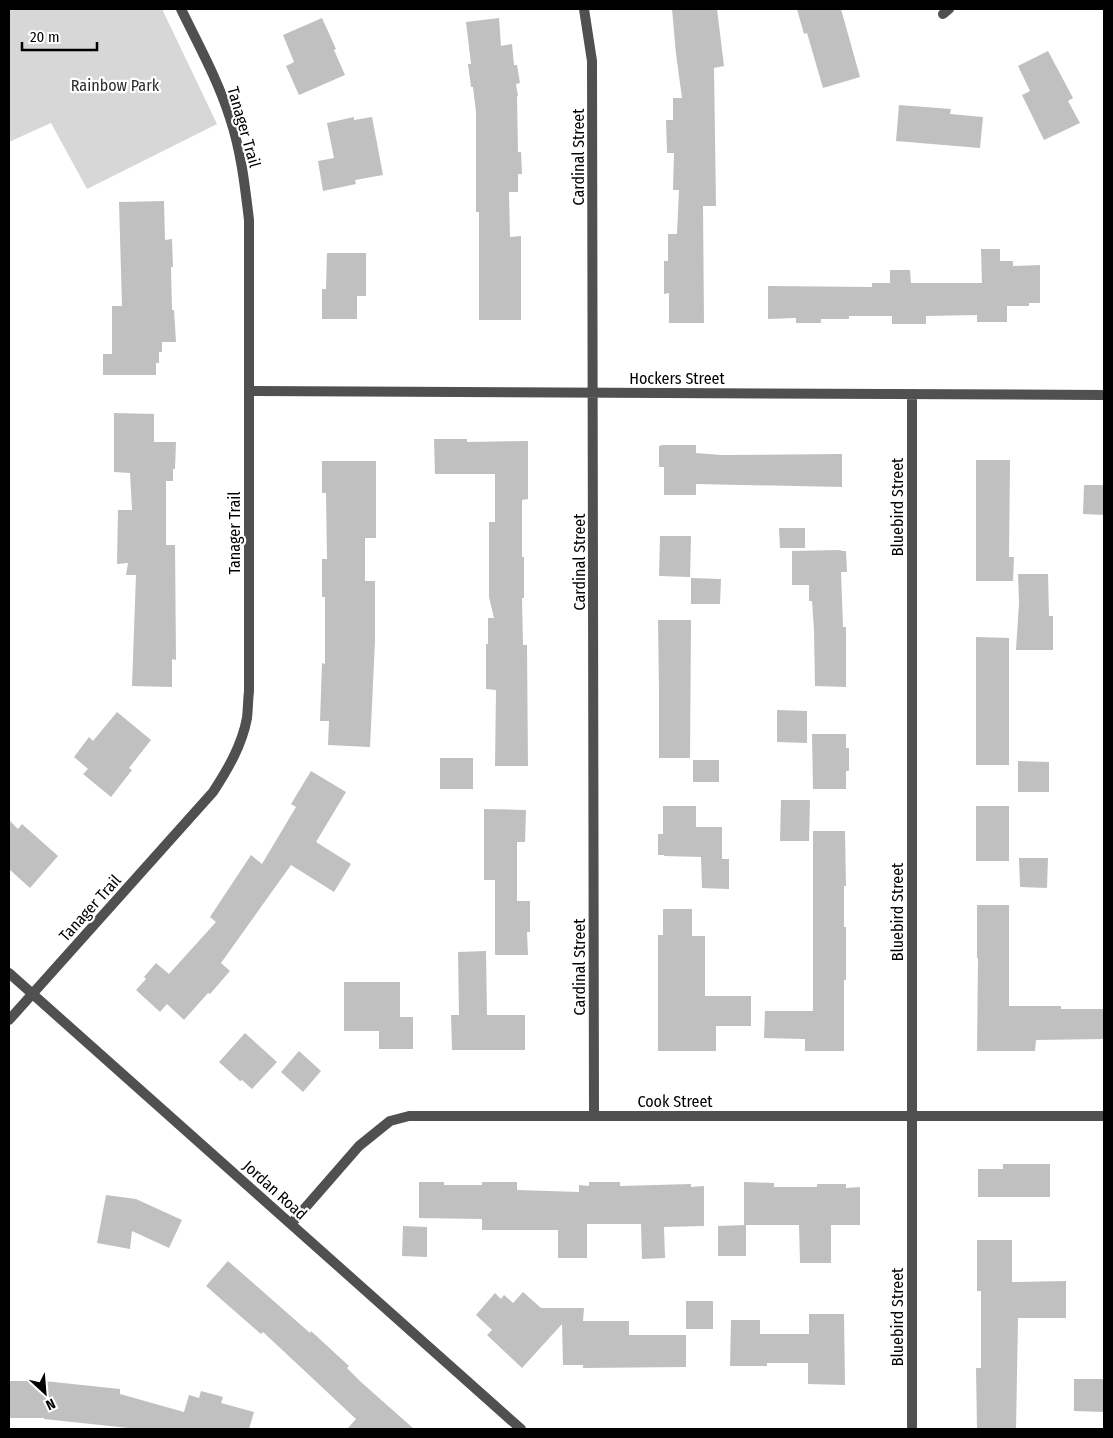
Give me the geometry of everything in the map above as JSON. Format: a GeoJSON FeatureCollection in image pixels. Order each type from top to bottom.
{"type":"FeatureCollection","features":[{"type":"Feature","properties":{"kind":"street","name":"Tanager Trail"},"geometry":{"type":"LineString","coordinates":[[9,1020],[213,792],[229,768],[240,741],[246,719],[249,691],[249,220],[242,165],[226,109],[212,73],[181,9]]}},
{"type":"Feature","properties":{"kind":"street","name":"Cardinal Street"},"geometry":{"type":"LineString","coordinates":[[584,9],[592,61],[594,1116]]}},
{"type":"Feature","properties":{"kind":"street","name":"Hockers Street"},"geometry":{"type":"LineString","coordinates":[[249,391],[1104,395]]}},
{"type":"Feature","properties":{"kind":"street","name":"Bluebird Street"},"geometry":{"type":"LineString","coordinates":[[912,394],[912,1429]]}},
{"type":"Feature","properties":{"kind":"street","name":"Jordan Road"},"geometry":{"type":"LineString","coordinates":[[9,973],[521,1429]]}},
{"type":"Feature","properties":{"kind":"street","name":"Cook Street"},"geometry":{"type":"LineString","coordinates":[[291,1224],[359,1146],[390,1121],[409,1116],[1104,1116]]}},
{"type":"Feature","properties":{"kind":"green space","name":"Rainbow Park"},"geometry":{"type":"Polygon","coordinates":[[[9,9],[162,9],[217,124],[87,189],[51,123],[9,142],[9,9]]]}},
{"type":"Feature","properties":{"kind":"building"},"geometry":{"type":"Polygon","coordinates":[[[672,9],[717,9],[724,66],[714,68],[716,206],[703,206],[704,323],[669,323],[669,293],[664,294],[664,261],[668,261],[668,234],[677,234],[679,190],[673,190],[674,153],[667,153],[666,120],[673,120],[673,98],[682,98],[672,9]]]}},
{"type":"Feature","properties":{"kind":"building"},"geometry":{"type":"Polygon","coordinates":[[[797,9],[841,9],[860,77],[823,88],[807,33],[804,34],[797,9]]]}},
{"type":"Feature","properties":{"kind":"building"},"geometry":{"type":"Polygon","coordinates":[[[322,18],[345,75],[299,95],[286,66],[294,62],[283,35],[322,18]]]}},
{"type":"Feature","properties":{"kind":"building"},"geometry":{"type":"Polygon","coordinates":[[[499,18],[501,46],[512,44],[514,65],[517,65],[520,83],[516,84],[518,96],[518,152],[521,152],[522,174],[518,174],[518,192],[509,192],[510,237],[521,236],[521,320],[479,320],[479,212],[476,212],[476,112],[468,64],[471,64],[466,22],[499,18]]]}},
{"type":"Feature","properties":{"kind":"building"},"geometry":{"type":"Polygon","coordinates":[[[1048,51],[1073,98],[1068,101],[1080,123],[1044,140],[1022,95],[1030,91],[1018,66],[1048,51]]]}},
{"type":"Feature","properties":{"kind":"building"},"geometry":{"type":"Polygon","coordinates":[[[899,105],[951,109],[950,114],[983,117],[980,148],[896,141],[899,105]]]}},
{"type":"Feature","properties":{"kind":"building"},"geometry":{"type":"Polygon","coordinates":[[[354,117],[354,120],[372,117],[383,175],[355,180],[356,184],[323,191],[318,161],[334,158],[327,123],[354,117]]]}},
{"type":"Feature","properties":{"kind":"building"},"geometry":{"type":"Polygon","coordinates":[[[164,201],[165,240],[172,239],[172,310],[174,310],[176,342],[162,342],[162,352],[159,352],[159,363],[156,363],[156,375],[103,375],[103,354],[112,354],[112,306],[122,306],[119,202],[164,201]]]}},
{"type":"Feature","properties":{"kind":"building"},"geometry":{"type":"Polygon","coordinates":[[[981,249],[1000,249],[1000,261],[1013,261],[1013,266],[1040,265],[1040,303],[1029,303],[1029,306],[1007,306],[1007,322],[977,322],[977,315],[926,316],[926,324],[892,324],[892,316],[849,316],[849,319],[821,319],[821,323],[796,323],[796,318],[768,319],[768,286],[872,287],[872,283],[890,283],[890,270],[910,270],[911,283],[982,283],[981,249]]]}},
{"type":"Feature","properties":{"kind":"building"},"geometry":{"type":"Polygon","coordinates":[[[327,253],[366,253],[366,296],[357,296],[357,319],[322,319],[322,289],[326,289],[327,253]]]}},
{"type":"Feature","properties":{"kind":"building"},"geometry":{"type":"Polygon","coordinates":[[[114,413],[154,414],[154,442],[176,442],[173,481],[166,481],[166,545],[175,545],[176,660],[172,659],[172,687],[132,686],[136,575],[126,575],[128,563],[117,564],[118,510],[132,510],[130,473],[114,472],[114,413]]]}},
{"type":"Feature","properties":{"kind":"building"},"geometry":{"type":"Polygon","coordinates":[[[434,439],[467,439],[467,442],[528,441],[528,499],[522,500],[524,598],[522,598],[523,645],[527,645],[528,766],[495,766],[496,690],[486,689],[488,618],[494,618],[489,597],[489,522],[495,522],[495,474],[435,474],[434,439]]]}},
{"type":"Feature","properties":{"kind":"building"},"geometry":{"type":"Polygon","coordinates":[[[696,445],[696,453],[721,455],[842,454],[842,487],[696,484],[696,495],[664,495],[664,467],[659,467],[659,446],[696,445]]]}},
{"type":"Feature","properties":{"kind":"building"},"geometry":{"type":"Polygon","coordinates":[[[976,460],[1010,460],[1009,557],[1014,557],[1013,581],[976,581],[976,460]]]}},
{"type":"Feature","properties":{"kind":"building"},"geometry":{"type":"Polygon","coordinates":[[[322,461],[376,461],[376,538],[365,538],[365,581],[375,581],[375,641],[370,747],[328,745],[329,721],[320,721],[322,663],[325,664],[325,597],[322,597],[322,559],[327,559],[326,493],[322,493],[322,461]]]}},
{"type":"Feature","properties":{"kind":"building"},"geometry":{"type":"Polygon","coordinates":[[[1084,485],[1104,485],[1104,515],[1083,514],[1084,485]]]}},
{"type":"Feature","properties":{"kind":"building"},"geometry":{"type":"Polygon","coordinates":[[[779,528],[805,528],[805,548],[780,548],[779,528]]]}},
{"type":"Feature","properties":{"kind":"building"},"geometry":{"type":"Polygon","coordinates":[[[660,536],[691,536],[690,577],[659,576],[660,536]]]}},
{"type":"Feature","properties":{"kind":"building"},"geometry":{"type":"Polygon","coordinates":[[[792,551],[846,551],[847,572],[841,572],[843,627],[846,627],[846,687],[815,686],[812,601],[809,601],[809,585],[792,585],[792,551]]]}},
{"type":"Feature","properties":{"kind":"building"},"geometry":{"type":"Polygon","coordinates":[[[1018,574],[1048,574],[1049,616],[1053,616],[1053,650],[1016,650],[1019,603],[1018,574]]]}},
{"type":"Feature","properties":{"kind":"building"},"geometry":{"type":"Polygon","coordinates":[[[691,578],[721,579],[720,604],[691,604],[691,578]]]}},
{"type":"Feature","properties":{"kind":"building"},"geometry":{"type":"Polygon","coordinates":[[[658,620],[691,620],[690,758],[659,758],[658,620]]]}},
{"type":"Feature","properties":{"kind":"building"},"geometry":{"type":"Polygon","coordinates":[[[976,637],[1009,638],[1009,765],[976,765],[976,637]]]}},
{"type":"Feature","properties":{"kind":"building"},"geometry":{"type":"Polygon","coordinates":[[[777,710],[807,711],[807,743],[777,742],[777,710]]]}},
{"type":"Feature","properties":{"kind":"building"},"geometry":{"type":"Polygon","coordinates":[[[117,712],[151,740],[129,768],[132,770],[111,797],[83,774],[88,769],[74,757],[89,737],[93,741],[117,712]]]}},
{"type":"Feature","properties":{"kind":"building"},"geometry":{"type":"Polygon","coordinates":[[[812,734],[846,734],[846,748],[849,748],[849,771],[846,771],[846,789],[813,789],[812,734]]]}},
{"type":"Feature","properties":{"kind":"building"},"geometry":{"type":"Polygon","coordinates":[[[440,758],[473,758],[473,789],[440,789],[440,758]]]}},
{"type":"Feature","properties":{"kind":"building"},"geometry":{"type":"Polygon","coordinates":[[[693,760],[719,760],[719,782],[693,782],[693,760]]]}},
{"type":"Feature","properties":{"kind":"building"},"geometry":{"type":"Polygon","coordinates":[[[1018,761],[1049,762],[1049,792],[1018,792],[1018,761]]]}},
{"type":"Feature","properties":{"kind":"building"},"geometry":{"type":"Polygon","coordinates":[[[311,771],[346,792],[316,842],[351,864],[334,892],[291,865],[221,963],[230,971],[210,994],[208,993],[184,1020],[167,1004],[160,1012],[136,990],[146,979],[144,977],[156,963],[169,974],[216,922],[210,917],[251,855],[262,864],[296,807],[291,804],[311,771]]]}},
{"type":"Feature","properties":{"kind":"building"},"geometry":{"type":"Polygon","coordinates":[[[781,800],[810,800],[809,841],[780,841],[781,800]]]}},
{"type":"Feature","properties":{"kind":"building"},"geometry":{"type":"Polygon","coordinates":[[[663,806],[696,806],[696,827],[722,827],[722,859],[729,859],[729,889],[702,888],[701,857],[658,855],[658,834],[663,834],[663,806]]]}},
{"type":"Feature","properties":{"kind":"building"},"geometry":{"type":"Polygon","coordinates":[[[976,806],[1009,806],[1009,861],[976,861],[976,806]]]}},
{"type":"Feature","properties":{"kind":"building"},"geometry":{"type":"Polygon","coordinates":[[[484,809],[526,810],[525,842],[517,842],[517,901],[530,901],[530,932],[527,932],[528,955],[495,955],[495,880],[484,880],[484,809]]]}},
{"type":"Feature","properties":{"kind":"building"},"geometry":{"type":"Polygon","coordinates":[[[9,820],[18,829],[22,824],[58,856],[30,888],[9,869],[9,820]]]}},
{"type":"Feature","properties":{"kind":"building"},"geometry":{"type":"Polygon","coordinates":[[[813,831],[845,831],[846,886],[844,886],[844,927],[846,927],[846,980],[844,980],[844,1051],[805,1051],[805,1039],[764,1038],[765,1011],[813,1011],[813,831]]]}},
{"type":"Feature","properties":{"kind":"building"},"geometry":{"type":"Polygon","coordinates":[[[1019,858],[1048,858],[1047,888],[1020,887],[1019,858]]]}},
{"type":"Feature","properties":{"kind":"building"},"geometry":{"type":"Polygon","coordinates":[[[977,905],[1009,905],[1009,1006],[1061,1006],[1061,1009],[1104,1009],[1104,1039],[1036,1040],[1035,1051],[977,1051],[977,905]]]}},
{"type":"Feature","properties":{"kind":"building"},"geometry":{"type":"Polygon","coordinates":[[[663,909],[692,909],[692,936],[705,936],[705,996],[751,996],[751,1026],[716,1026],[716,1051],[658,1051],[658,935],[663,935],[663,909]]]}},
{"type":"Feature","properties":{"kind":"building"},"geometry":{"type":"Polygon","coordinates":[[[486,951],[487,1015],[525,1015],[525,1050],[452,1050],[451,1015],[459,1015],[458,952],[486,951]]]}},
{"type":"Feature","properties":{"kind":"building"},"geometry":{"type":"Polygon","coordinates":[[[344,982],[400,982],[400,1017],[413,1017],[413,1049],[379,1049],[379,1031],[344,1031],[344,982]]]}},
{"type":"Feature","properties":{"kind":"building"},"geometry":{"type":"Polygon","coordinates":[[[245,1033],[277,1062],[252,1089],[219,1062],[245,1033]]]}},
{"type":"Feature","properties":{"kind":"building"},"geometry":{"type":"Polygon","coordinates":[[[299,1051],[321,1071],[303,1092],[281,1072],[299,1051]]]}},
{"type":"Feature","properties":{"kind":"building"},"geometry":{"type":"Polygon","coordinates":[[[1003,1164],[1050,1164],[1050,1197],[978,1197],[978,1169],[1003,1169],[1003,1164]]]}},
{"type":"Feature","properties":{"kind":"building"},"geometry":{"type":"Polygon","coordinates":[[[419,1182],[444,1182],[444,1185],[482,1185],[482,1182],[517,1182],[517,1190],[579,1192],[579,1185],[589,1186],[589,1182],[620,1182],[620,1186],[691,1184],[691,1187],[704,1186],[704,1226],[664,1227],[665,1258],[642,1259],[641,1224],[587,1224],[587,1258],[558,1258],[558,1230],[482,1230],[482,1219],[419,1218],[419,1182]]]}},
{"type":"Feature","properties":{"kind":"building"},"geometry":{"type":"Polygon","coordinates":[[[744,1182],[774,1183],[774,1187],[817,1187],[817,1184],[846,1184],[846,1188],[860,1187],[860,1225],[831,1225],[831,1263],[800,1263],[799,1225],[744,1225],[744,1182]]]}},
{"type":"Feature","properties":{"kind":"building"},"geometry":{"type":"Polygon","coordinates":[[[106,1195],[136,1199],[182,1220],[169,1248],[132,1231],[130,1249],[97,1243],[106,1195]]]}},
{"type":"Feature","properties":{"kind":"building"},"geometry":{"type":"Polygon","coordinates":[[[746,1225],[746,1256],[718,1256],[718,1226],[746,1225]]]}},
{"type":"Feature","properties":{"kind":"building"},"geometry":{"type":"Polygon","coordinates":[[[403,1226],[427,1227],[427,1257],[402,1256],[403,1226]]]}},
{"type":"Feature","properties":{"kind":"building"},"geometry":{"type":"Polygon","coordinates":[[[977,1240],[1012,1240],[1012,1282],[1066,1281],[1066,1318],[1018,1318],[1016,1429],[977,1429],[976,1368],[981,1368],[981,1291],[977,1291],[977,1240]]]}},
{"type":"Feature","properties":{"kind":"building"},"geometry":{"type":"Polygon","coordinates":[[[228,1261],[310,1333],[311,1331],[349,1366],[347,1368],[361,1382],[414,1429],[347,1429],[356,1419],[263,1332],[261,1334],[206,1286],[228,1261]]]}},
{"type":"Feature","properties":{"kind":"building"},"geometry":{"type":"Polygon","coordinates":[[[523,1292],[541,1308],[584,1308],[583,1321],[629,1321],[629,1335],[686,1335],[686,1367],[583,1368],[583,1365],[563,1365],[562,1324],[522,1368],[487,1335],[492,1330],[476,1315],[495,1293],[501,1299],[504,1295],[513,1303],[523,1292]]]}},
{"type":"Feature","properties":{"kind":"building"},"geometry":{"type":"Polygon","coordinates":[[[686,1301],[713,1301],[713,1329],[686,1329],[686,1301]]]}},
{"type":"Feature","properties":{"kind":"building"},"geometry":{"type":"Polygon","coordinates":[[[809,1314],[844,1314],[845,1385],[808,1384],[808,1363],[767,1363],[767,1366],[730,1366],[731,1320],[760,1320],[760,1334],[809,1334],[809,1314]]]}},
{"type":"Feature","properties":{"kind":"building"},"geometry":{"type":"Polygon","coordinates":[[[1074,1379],[1104,1379],[1104,1412],[1074,1411],[1074,1379]]]}},
{"type":"Feature","properties":{"kind":"building"},"geometry":{"type":"Polygon","coordinates":[[[9,1381],[44,1381],[120,1389],[120,1394],[184,1412],[189,1395],[199,1398],[201,1391],[223,1397],[221,1403],[254,1412],[249,1429],[138,1429],[44,1418],[9,1418],[9,1381]]]}}]}
